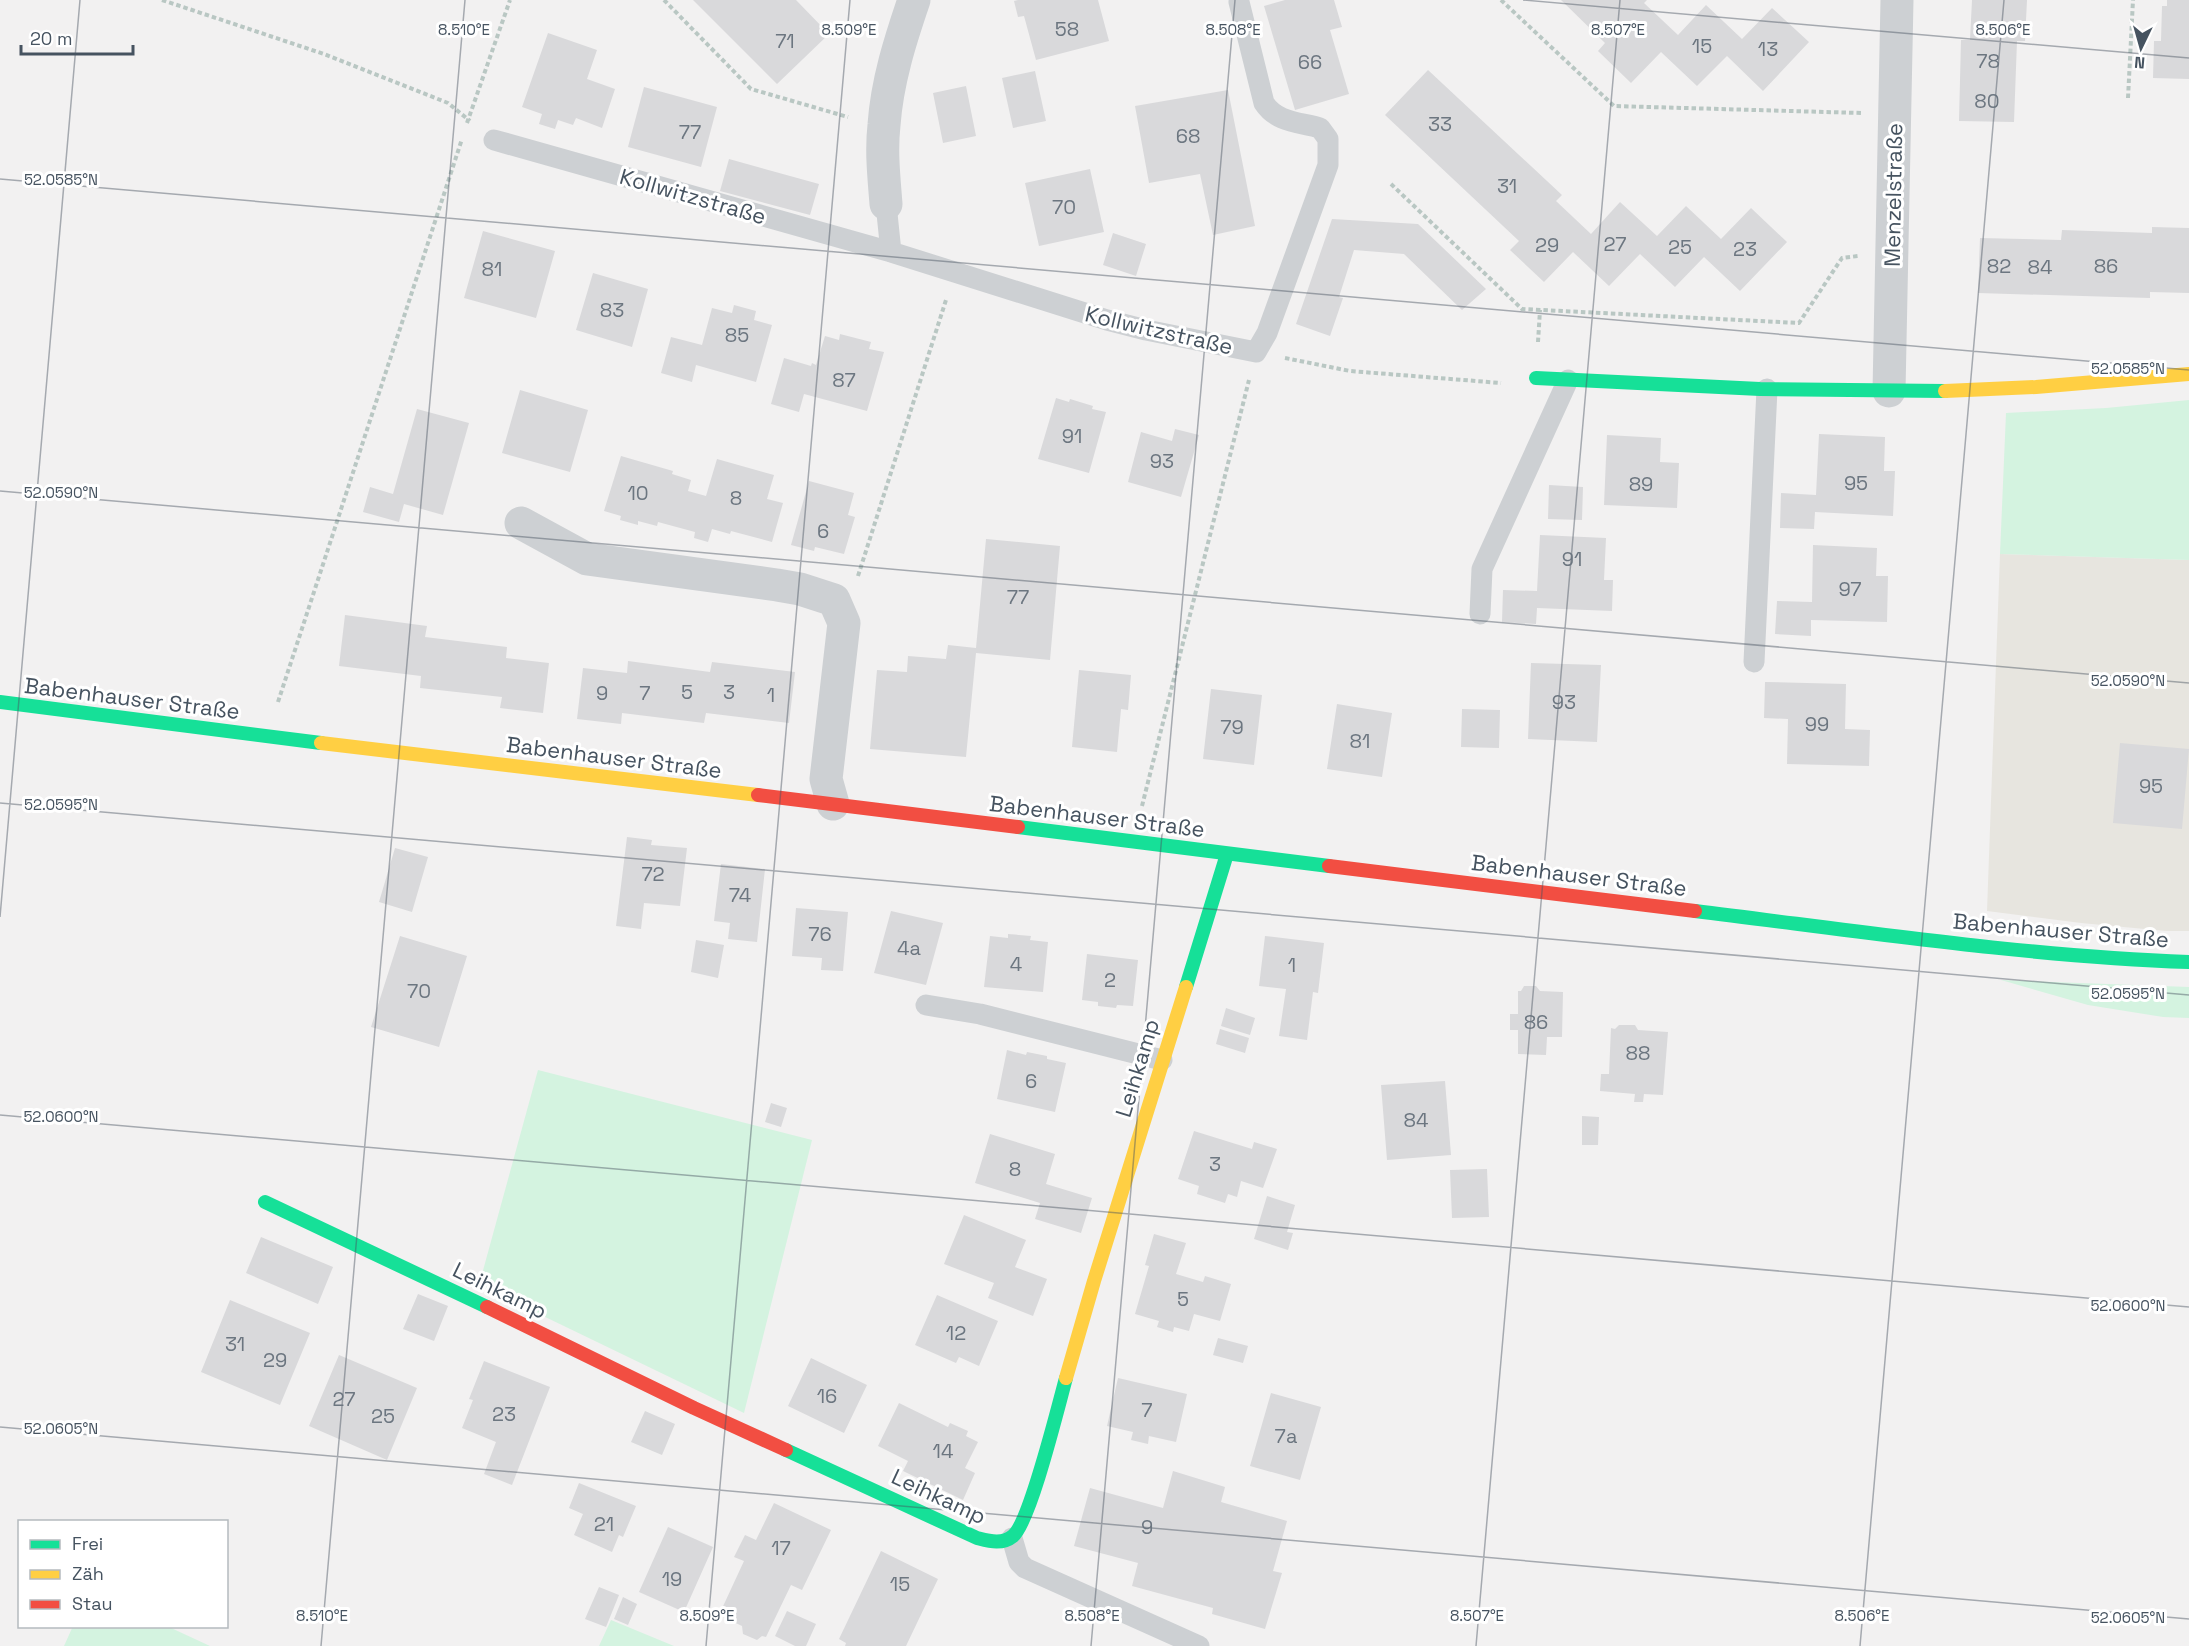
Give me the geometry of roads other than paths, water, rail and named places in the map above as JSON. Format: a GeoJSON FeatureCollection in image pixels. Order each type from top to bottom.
{"type":"FeatureCollection","features":[{"type":"Feature","properties":{"kind":"street"},"geometry":{"type":"LineString","coordinates":[[885,204],[883,128],[887,99],[900,40],[914,0]]}},
{"type":"Feature","properties":{"kind":"street","name":"Menzelstraße"},"geometry":{"type":"LineString","coordinates":[[1888,391],[1897,0]]}},
{"type":"Feature","properties":{"kind":"street"},"geometry":{"type":"LineString","coordinates":[[1536,378],[1767,389],[1888,391],[1986,390],[2189,374]]}},
{"type":"Feature","properties":{"kind":"street"},"geometry":{"type":"LineString","coordinates":[[520,523],[587,559],[800,588],[834,600],[844,623],[826,779],[833,804]]}},
{"type":"Feature","properties":{"kind":"street","name":"Babenhauser Straße"},"geometry":{"type":"LineString","coordinates":[[0,702],[266,737],[833,804],[2015,950],[2104,958],[2189,962]]}},
{"type":"Feature","properties":{"kind":"street","name":"Leihkamp"},"geometry":{"type":"LineString","coordinates":[[265,1202],[402,1265],[694,1408],[971,1535],[1001,1542],[1012,1538],[1019,1532],[1026,1516],[1090,1292],[1227,854]]}},
{"type":"Feature","properties":{"kind":"lane","name":"Kollwitzstraße"},"geometry":{"type":"LineString","coordinates":[[494,140],[891,252],[1146,330],[1256,352],[1268,333],[1328,165],[1328,139],[1320,128],[1283,120],[1264,104],[1239,2]]}},
{"type":"Feature","properties":{"kind":"lane"},"geometry":{"type":"LineString","coordinates":[[885,204],[891,252]]}},
{"type":"Feature","properties":{"kind":"lane"},"geometry":{"type":"LineString","coordinates":[[1480,614],[1482,569],[1568,380]]}},
{"type":"Feature","properties":{"kind":"lane"},"geometry":{"type":"LineString","coordinates":[[1754,662],[1767,389]]}},
{"type":"Feature","properties":{"kind":"lane"},"geometry":{"type":"LineString","coordinates":[[926,1005],[980,1014],[1162,1060]]}},
{"type":"Feature","properties":{"kind":"lane"},"geometry":{"type":"LineString","coordinates":[[1012,1538],[1019,1562],[1031,1572],[1199,1646]]}}]}
